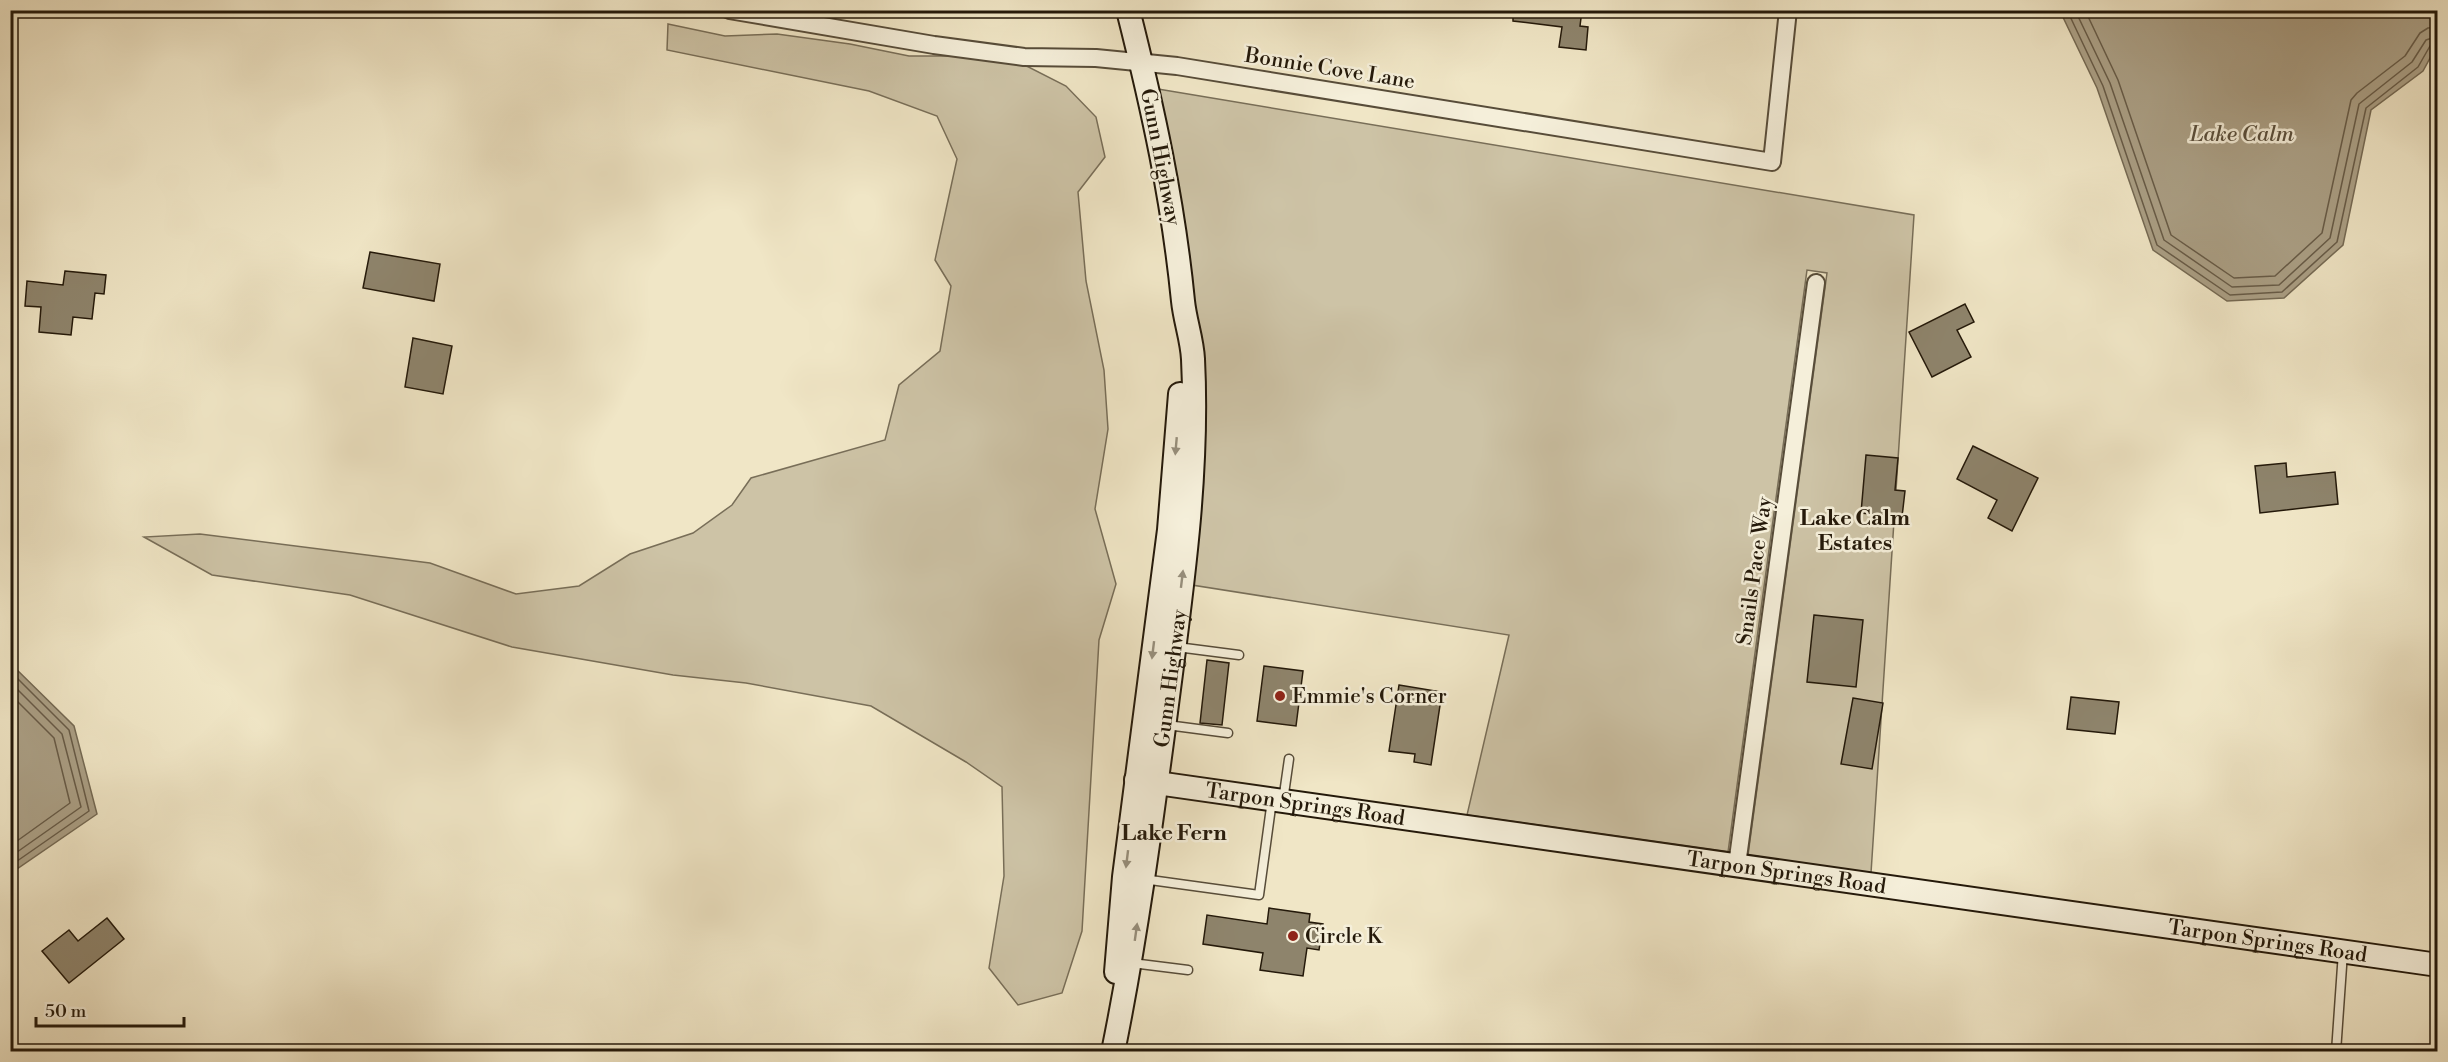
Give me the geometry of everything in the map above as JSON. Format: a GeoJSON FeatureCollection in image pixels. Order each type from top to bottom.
{"type":"FeatureCollection","features":[{"type":"Feature","properties":{"kind":"main road","name":"Gunn Highway"},"geometry":{"type":"LineString","coordinates":[[1113,1052],[1116,961],[1146,782],[1164,724],[1187,535],[1194,444],[1193,354],[1183,304],[1174,220],[1128,10]]}},
{"type":"Feature","properties":{"kind":"main road","name":"Gunn Highway"},"geometry":{"type":"LineString","coordinates":[[1113,1052],[1131,963],[1143,879],[1146,782],[1178,424],[1183,304]]}},
{"type":"Feature","properties":{"kind":"main road","name":"Tarpon Springs Road"},"geometry":{"type":"LineString","coordinates":[[1146,782],[2438,965]]}},
{"type":"Feature","properties":{"kind":"street","name":"Bonnie Cove Lane"},"geometry":{"type":"LineString","coordinates":[[729,10],[933,45],[1013,55],[1141,62],[1773,162],[1788,10]]}},
{"type":"Feature","properties":{"kind":"street","name":"Snails Pace Way"},"geometry":{"type":"LineString","coordinates":[[1737,866],[1816,283]]}},
{"type":"Feature","properties":{"kind":"lane"},"geometry":{"type":"LineString","coordinates":[[1174,647],[1239,655]]}},
{"type":"Feature","properties":{"kind":"lane"},"geometry":{"type":"LineString","coordinates":[[1164,724],[1228,733]]}},
{"type":"Feature","properties":{"kind":"lane"},"geometry":{"type":"LineString","coordinates":[[1143,879],[1259,895],[1277,800],[1289,759]]}},
{"type":"Feature","properties":{"kind":"lane"},"geometry":{"type":"LineString","coordinates":[[2336,1052],[2343,952]]}},
{"type":"Feature","properties":{"kind":"lane"},"geometry":{"type":"LineString","coordinates":[[1131,963],[1188,970]]}},
{"type":"Feature","properties":{"kind":"shaded area"},"geometry":{"type":"Polygon","coordinates":[[[668,24],[725,36],[777,34],[850,44],[909,56],[1001,53],[1066,86],[1096,117],[1105,157],[1078,192],[1086,281],[1104,370],[1108,429],[1095,509],[1116,584],[1099,640],[1082,931],[1062,993],[1018,1005],[989,968],[1004,876],[1002,787],[966,762],[871,706],[746,683],[673,675],[512,647],[350,595],[212,575],[144,537],[200,534],[430,563],[516,594],[579,586],[630,554],[693,533],[732,505],[751,478],[885,440],[899,385],[940,351],[951,286],[935,260],[957,159],[937,116],[869,91],[667,50],[668,24]]]}},
{"type":"Feature","properties":{"kind":"shaded area"},"geometry":{"type":"Polygon","coordinates":[[[1158,89],[1914,215],[1871,873],[1748,855],[1827,273],[1807,270],[1728,852],[1467,815],[1509,635],[1192,585],[1194,293],[1184,217],[1158,89]]]}},
{"type":"Feature","properties":{"kind":"water","name":"Lake Calm"},"geometry":{"type":"Polygon","coordinates":[[[2060,11],[2437,11],[2437,45],[2423,71],[2371,110],[2343,245],[2284,298],[2227,301],[2153,250],[2097,88],[2060,11]]]}},
{"type":"Feature","properties":{"kind":"water"},"geometry":{"type":"Polygon","coordinates":[[[10,663],[74,726],[97,814],[11,873],[10,663]]]}},
{"type":"Feature","properties":{"kind":"building"},"geometry":{"type":"Polygon","coordinates":[[[1513,10],[1582,10],[1580,26],[1588,27],[1586,50],[1559,47],[1562,27],[1513,21],[1513,10]]]}},
{"type":"Feature","properties":{"kind":"building"},"geometry":{"type":"Polygon","coordinates":[[[370,252],[440,264],[434,301],[363,288],[370,252]]]}},
{"type":"Feature","properties":{"kind":"building"},"geometry":{"type":"Polygon","coordinates":[[[65,271],[106,275],[104,294],[95,293],[92,319],[73,317],[71,335],[39,332],[41,307],[25,306],[27,281],[63,285],[65,271]]]}},
{"type":"Feature","properties":{"kind":"building"},"geometry":{"type":"Polygon","coordinates":[[[1965,304],[1974,322],[1957,330],[1971,357],[1932,377],[1909,332],[1965,304]]]}},
{"type":"Feature","properties":{"kind":"building"},"geometry":{"type":"Polygon","coordinates":[[[413,338],[452,346],[443,394],[405,387],[413,338]]]}},
{"type":"Feature","properties":{"kind":"building"},"geometry":{"type":"Polygon","coordinates":[[[1973,446],[2038,478],[2012,531],[1988,518],[1997,500],[1957,479],[1973,446]]]}},
{"type":"Feature","properties":{"kind":"building"},"geometry":{"type":"Polygon","coordinates":[[[1866,455],[1898,458],[1895,490],[1905,491],[1902,517],[1861,513],[1866,455]]]}},
{"type":"Feature","properties":{"kind":"building"},"geometry":{"type":"Polygon","coordinates":[[[2286,463],[2287,477],[2335,472],[2338,504],[2260,513],[2255,466],[2286,463]]]}},
{"type":"Feature","properties":{"kind":"building"},"geometry":{"type":"Polygon","coordinates":[[[1814,615],[1863,620],[1856,687],[1807,682],[1814,615]]]}},
{"type":"Feature","properties":{"kind":"building"},"geometry":{"type":"Polygon","coordinates":[[[1207,660],[1229,663],[1222,725],[1200,723],[1207,660]]]}},
{"type":"Feature","properties":{"kind":"building","name":"Emmie's Corner"},"geometry":{"type":"Polygon","coordinates":[[[1264,666],[1303,671],[1296,726],[1257,721],[1264,666]]]}},
{"type":"Feature","properties":{"kind":"building"},"geometry":{"type":"Polygon","coordinates":[[[1399,685],[1442,692],[1431,765],[1414,762],[1415,754],[1389,751],[1399,685]]]}},
{"type":"Feature","properties":{"kind":"building"},"geometry":{"type":"Polygon","coordinates":[[[2071,697],[2119,702],[2115,734],[2067,729],[2071,697]]]}},
{"type":"Feature","properties":{"kind":"building"},"geometry":{"type":"Polygon","coordinates":[[[1853,698],[1883,703],[1872,769],[1841,764],[1853,698]]]}},
{"type":"Feature","properties":{"kind":"building","name":"Circle K"},"geometry":{"type":"Polygon","coordinates":[[[1269,908],[1310,914],[1309,922],[1323,924],[1319,950],[1307,948],[1303,976],[1260,970],[1263,953],[1203,944],[1207,915],[1267,924],[1269,908]]]}},
{"type":"Feature","properties":{"kind":"building"},"geometry":{"type":"Polygon","coordinates":[[[107,918],[124,939],[69,983],[42,951],[69,930],[78,941],[107,918]]]}},
{"type":"Feature","properties":{"kind":"place","name":"Emmie's Corner"},"geometry":{"type":"Point","coordinates":[1280,696]}},
{"type":"Feature","properties":{"kind":"place","name":"Circle K"},"geometry":{"type":"Point","coordinates":[1293,936]}},
{"type":"Feature","properties":{"kind":"district","name":"Lake Calm Estates"},"geometry":{"type":"Point","coordinates":[1855,530]}},
{"type":"Feature","properties":{"kind":"district","name":"Lake Fern"},"geometry":{"type":"Point","coordinates":[1174,832]}}]}
